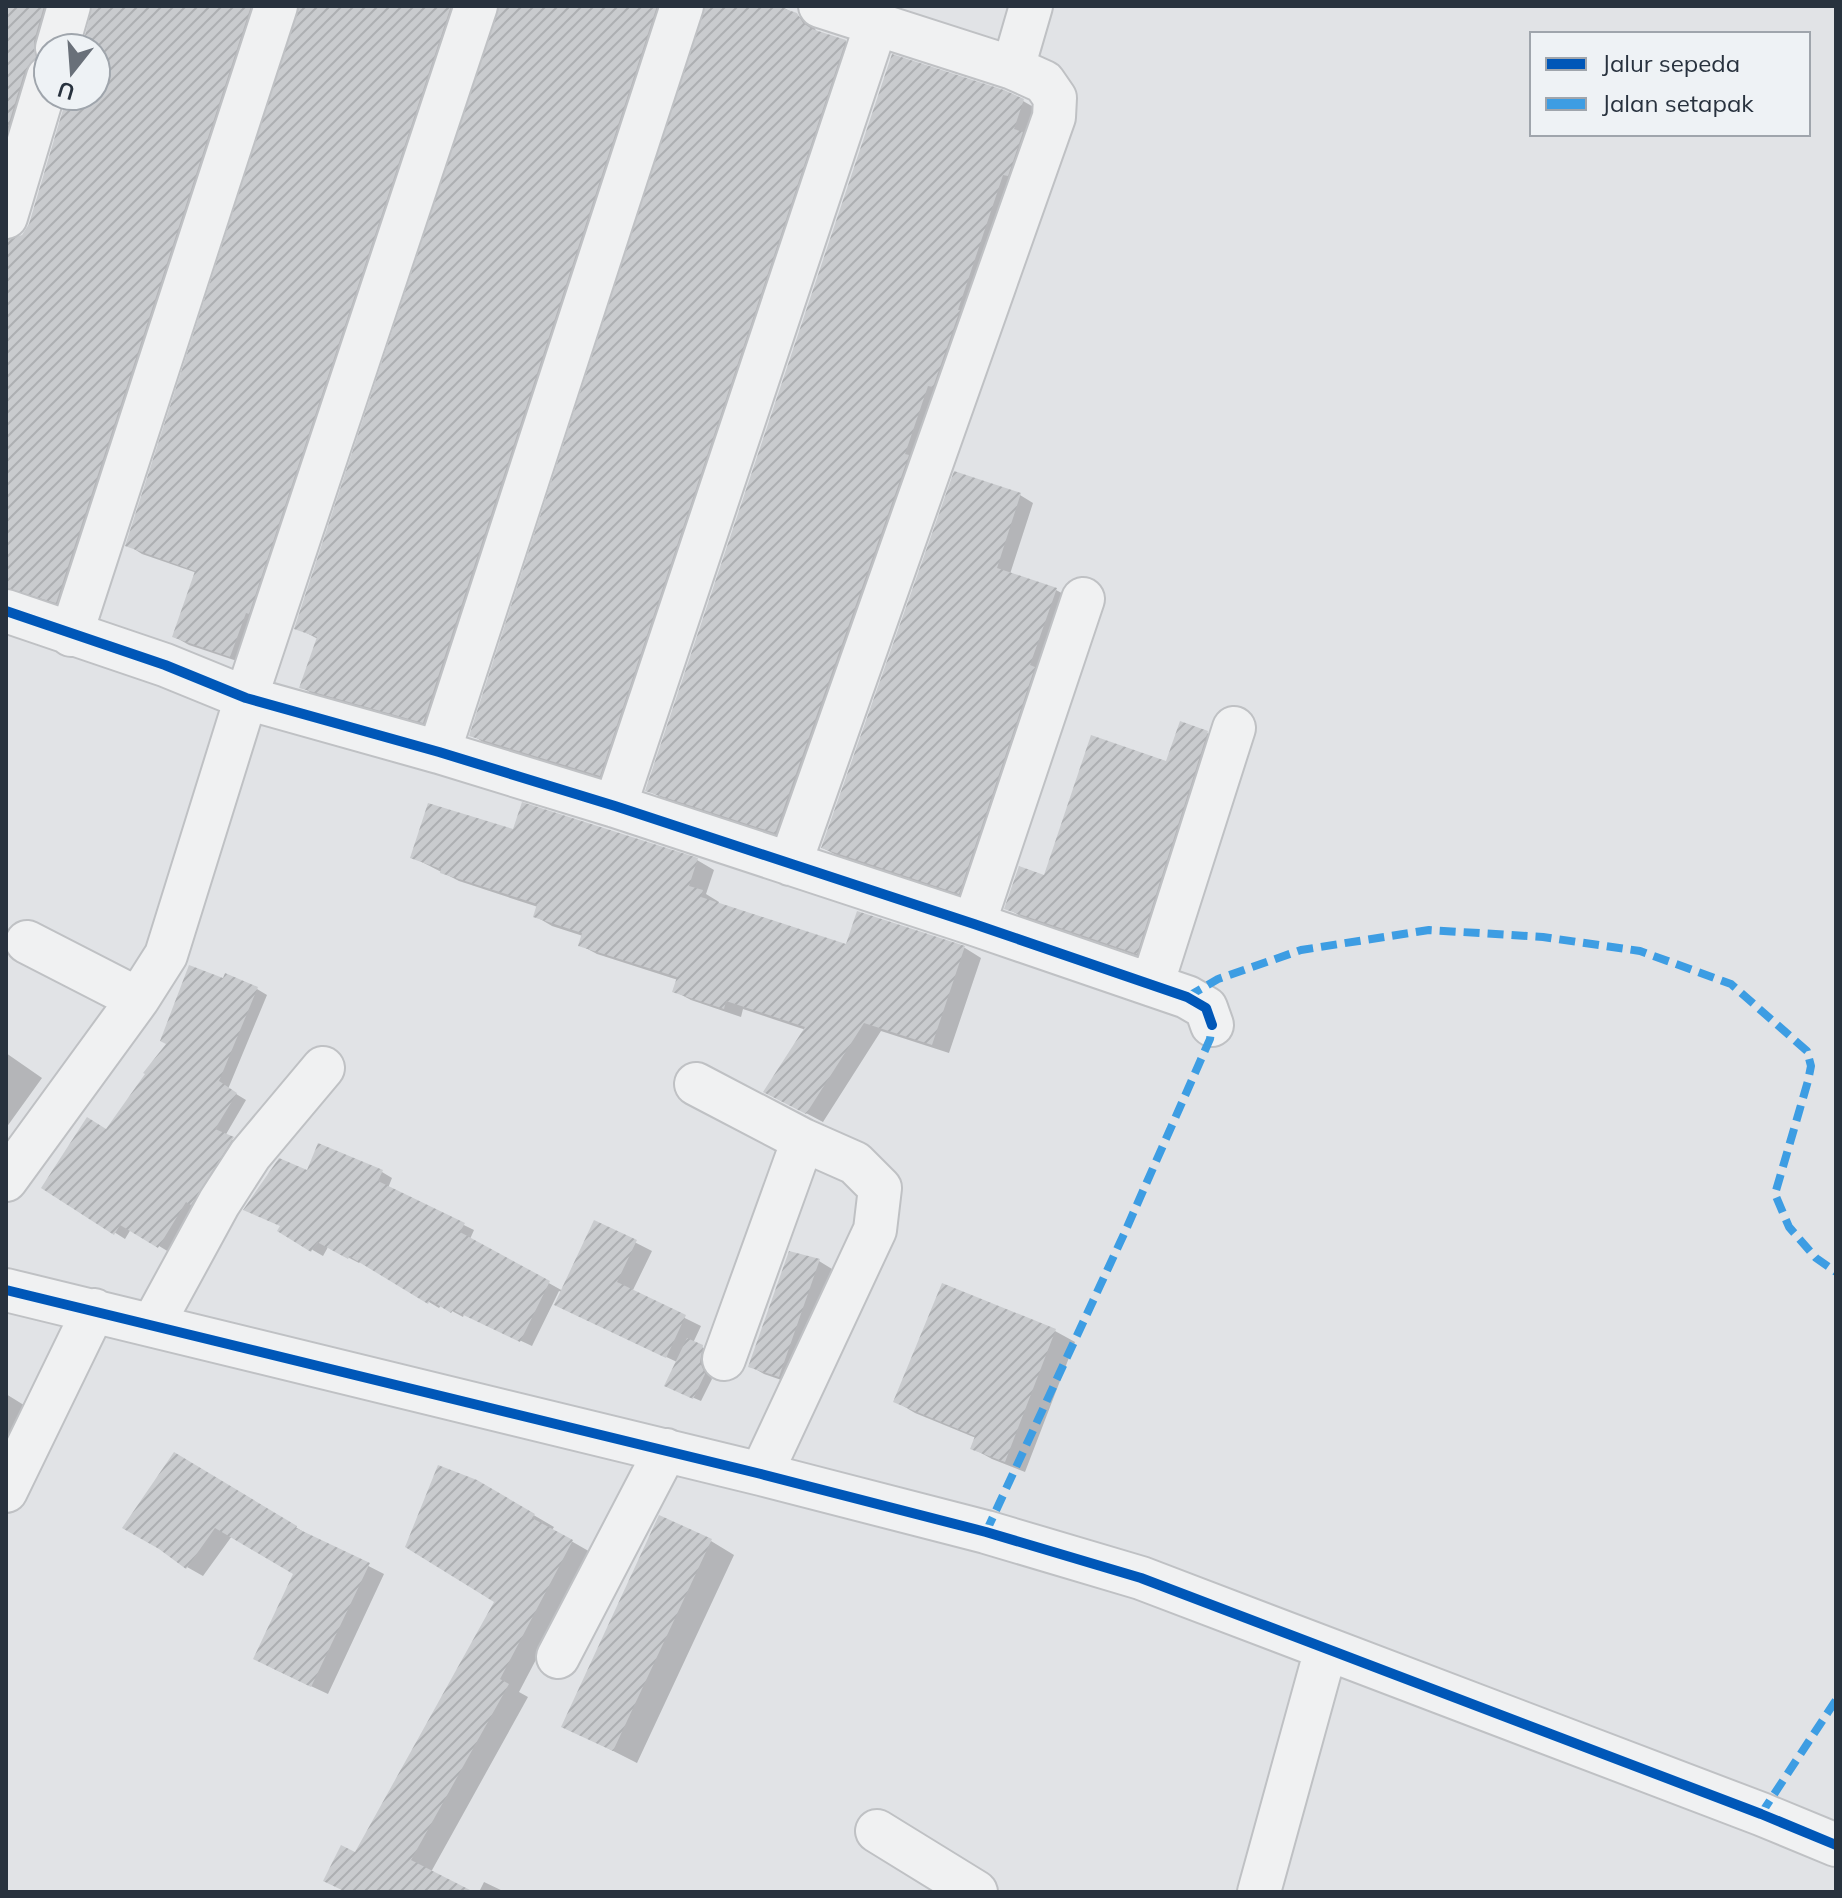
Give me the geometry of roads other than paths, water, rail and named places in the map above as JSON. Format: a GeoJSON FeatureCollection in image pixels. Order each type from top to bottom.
{"type":"FeatureCollection","features":[{"type":"Feature","properties":{"kind":"street"},"geometry":{"type":"LineString","coordinates":[[62,32],[69,6]]}},
{"type":"Feature","properties":{"kind":"street"},"geometry":{"type":"LineString","coordinates":[[71,635],[276,6]]}},
{"type":"Feature","properties":{"kind":"street"},"geometry":{"type":"LineString","coordinates":[[6,1180],[138,999],[166,955],[246,698],[476,6]]}},
{"type":"Feature","properties":{"kind":"street"},"geometry":{"type":"LineString","coordinates":[[439,752],[682,6]]}},
{"type":"Feature","properties":{"kind":"street"},"geometry":{"type":"LineString","coordinates":[[790,864],[1054,117],[1055,98],[1044,82],[1013,68],[820,6]]}},
{"type":"Feature","properties":{"kind":"street"},"geometry":{"type":"LineString","coordinates":[[1013,68],[1031,6]]}},
{"type":"Feature","properties":{"kind":"street"},"geometry":{"type":"LineString","coordinates":[[615,806],[876,25]]}},
{"type":"Feature","properties":{"kind":"street"},"geometry":{"type":"LineString","coordinates":[[6,217],[38,112]]}},
{"type":"Feature","properties":{"kind":"street"},"geometry":{"type":"LineString","coordinates":[[974,924],[1083,599]]}},
{"type":"Feature","properties":{"kind":"street"},"geometry":{"type":"LineString","coordinates":[[6,611],[165,665],[246,698],[615,806],[1187,997],[1206,1008],[1212,1025]]}},
{"type":"Feature","properties":{"kind":"street"},"geometry":{"type":"LineString","coordinates":[[1152,985],[1234,728]]}},
{"type":"Feature","properties":{"kind":"street"},"geometry":{"type":"LineString","coordinates":[[27,942],[138,999]]}},
{"type":"Feature","properties":{"kind":"street"},"geometry":{"type":"LineString","coordinates":[[153,1324],[219,1203],[250,1155],[323,1068]]}},
{"type":"Feature","properties":{"kind":"street"},"geometry":{"type":"LineString","coordinates":[[696,1084],[803,1140],[855,1163],[880,1188],[875,1230],[761,1474]]}},
{"type":"Feature","properties":{"kind":"street"},"geometry":{"type":"LineString","coordinates":[[724,1359],[803,1140]]}},
{"type":"Feature","properties":{"kind":"street"},"geometry":{"type":"LineString","coordinates":[[6,1290],[761,1474],[986,1532],[1141,1578],[1836,1845]]}},
{"type":"Feature","properties":{"kind":"street"},"geometry":{"type":"LineString","coordinates":[[6,1491],[94,1310]]}},
{"type":"Feature","properties":{"kind":"street"},"geometry":{"type":"LineString","coordinates":[[558,1657],[666,1450]]}},
{"type":"Feature","properties":{"kind":"street"},"geometry":{"type":"LineString","coordinates":[[1259,1892],[1326,1649]]}},
{"type":"Feature","properties":{"kind":"street"},"geometry":{"type":"LineString","coordinates":[[877,1831],[976,1892]]}}]}
